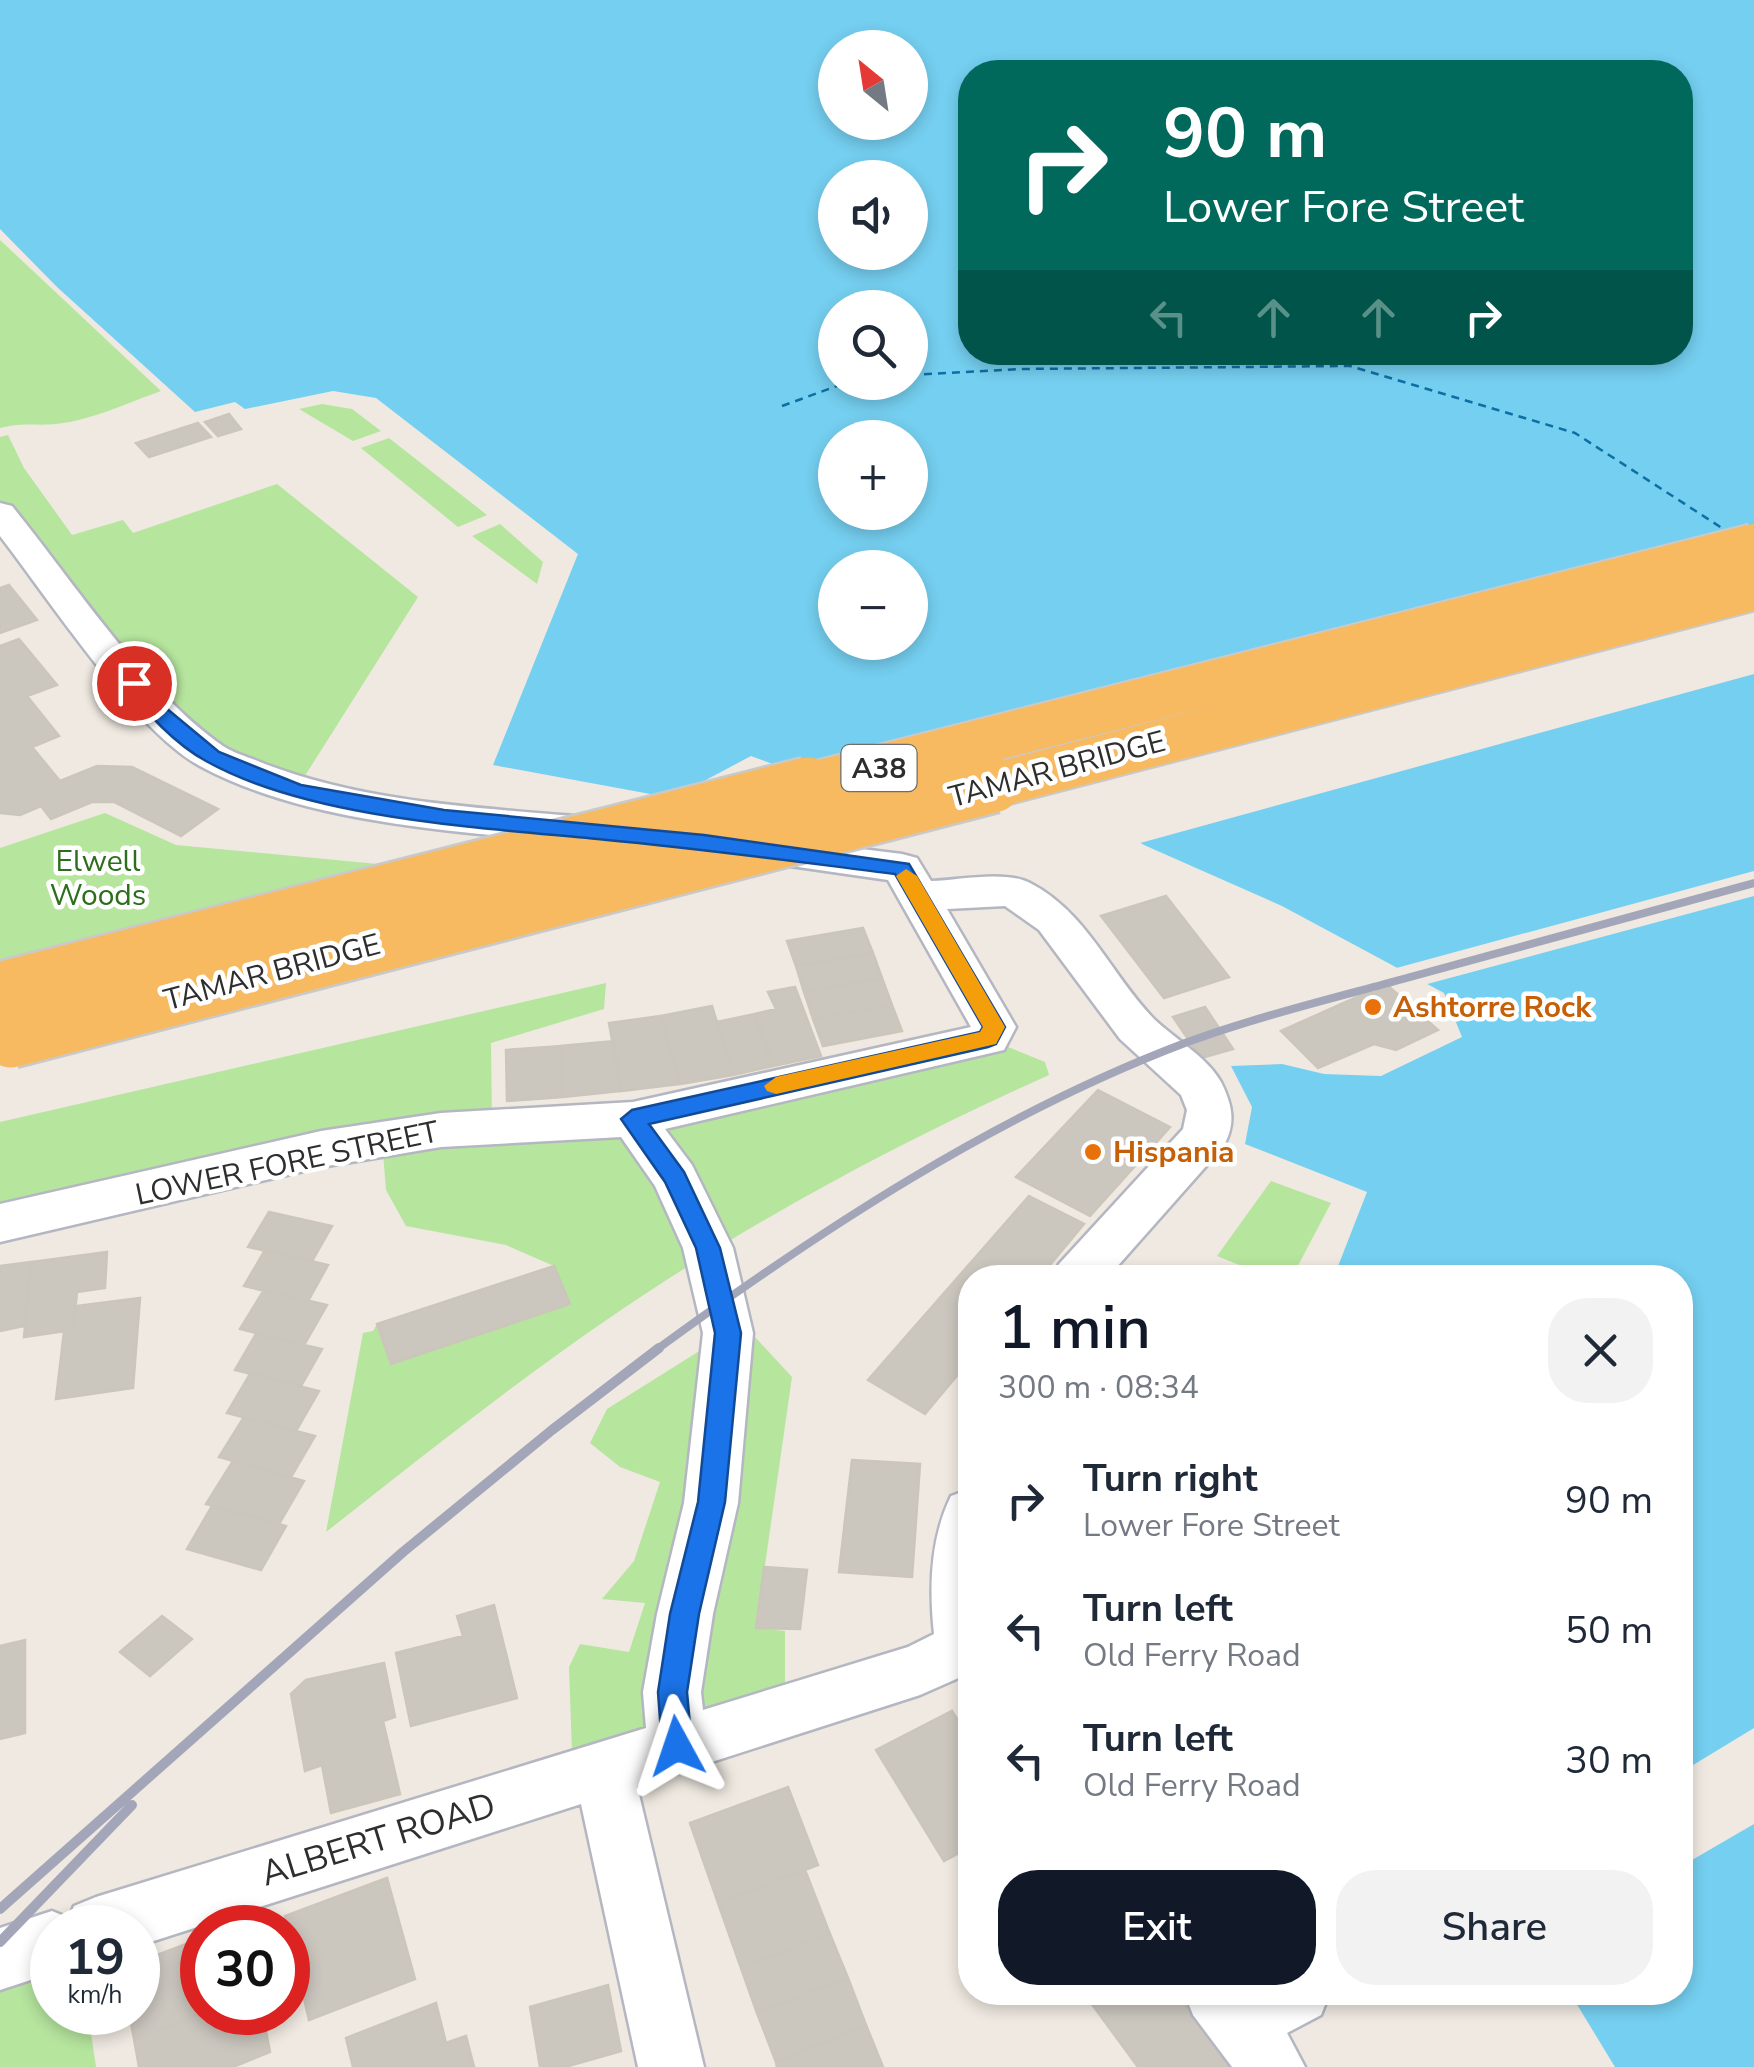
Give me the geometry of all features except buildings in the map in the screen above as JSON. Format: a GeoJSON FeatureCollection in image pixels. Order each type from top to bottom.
{"type":"FeatureCollection","features":[{"type":"Feature","properties":{"kind":"highway","name":"A38"},"geometry":{"type":"LineString","coordinates":[[3,989],[1754,546]]}},
{"type":"Feature","properties":{"kind":"highway","name":"TAMAR BRIDGE"},"geometry":{"type":"LineString","coordinates":[[11,1040],[1754,588]]}},
{"type":"Feature","properties":{"kind":"street"},"geometry":{"type":"LineString","coordinates":[[0,513],[153,708],[212,756],[296,790],[374,806],[902,868],[918,896],[1014,892],[1054,920],[1136,1028],[1200,1086],[1210,1110],[1206,1135],[1089,1265]]}},
{"type":"Feature","properties":{"kind":"street","name":"LOWER FORE STREET"},"geometry":{"type":"LineString","coordinates":[[0,1223],[370,1140],[452,1129],[632,1119],[988,1039],[994,1027],[918,896]]}},
{"type":"Feature","properties":{"kind":"street"},"geometry":{"type":"LineString","coordinates":[[632,1119],[675,1178],[708,1248],[728,1333],[711,1502],[672,1692],[677,1746]]}},
{"type":"Feature","properties":{"kind":"street","name":"ALBERT ROAD"},"geometry":{"type":"LineString","coordinates":[[160,1908],[920,1669],[958,1654]]}},
{"type":"Feature","properties":{"kind":"street"},"geometry":{"type":"LineString","coordinates":[[603,1770],[671,2067]]}},
{"type":"Feature","properties":{"kind":"street"},"geometry":{"type":"LineString","coordinates":[[0,1959],[30,1949]]}},
{"type":"Feature","properties":{"kind":"street"},"geometry":{"type":"LineString","coordinates":[[1242,2027],[1277,2005]]}},
{"type":"Feature","properties":{"kind":"green space"},"geometry":{"type":"Polygon","coordinates":[[[0,240],[161,391],[70,422],[0,428],[0,240]]]}},
{"type":"Feature","properties":{"kind":"green space"},"geometry":{"type":"Polygon","coordinates":[[[322,404],[352,409],[381,431],[353,441],[299,409],[322,404]]]}},
{"type":"Feature","properties":{"kind":"green space"},"geometry":{"type":"Polygon","coordinates":[[[8,435],[24,468],[72,535],[123,520],[133,533],[277,484],[418,597],[296,790],[217,759],[0,509],[0,437],[8,435]]]}},
{"type":"Feature","properties":{"kind":"green space"},"geometry":{"type":"Polygon","coordinates":[[[389,438],[487,515],[458,527],[361,448],[389,438]]]}},
{"type":"Feature","properties":{"kind":"green space"},"geometry":{"type":"Polygon","coordinates":[[[500,524],[543,562],[537,584],[472,536],[500,524]]]}},
{"type":"Feature","properties":{"kind":"green space","name":"Elwell Woods"},"geometry":{"type":"Polygon","coordinates":[[[105,813],[176,845],[399,866],[0,966],[0,848],[105,813]]]}},
{"type":"Feature","properties":{"kind":"green space"},"geometry":{"type":"Polygon","coordinates":[[[606,983],[604,1009],[491,1043],[492,1126],[633,1119],[988,1039],[1045,1062],[1049,1075],[821,1188],[711,1252],[534,1372],[326,1532],[363,1333],[373,1331],[377,1324],[392,1364],[570,1305],[554,1266],[506,1245],[406,1226],[386,1190],[382,1140],[0,1223],[0,1122],[606,983]]]}},
{"type":"Feature","properties":{"kind":"green space"},"geometry":{"type":"Polygon","coordinates":[[[1271,1181],[1331,1203],[1298,1265],[1239,1265],[1217,1256],[1271,1181]]]}},
{"type":"Feature","properties":{"kind":"green space"},"geometry":{"type":"Polygon","coordinates":[[[720,1299],[792,1377],[756,1628],[785,1631],[785,1711],[573,1780],[569,1667],[580,1644],[629,1652],[645,1603],[602,1599],[634,1561],[660,1482],[620,1467],[590,1443],[607,1409],[728,1333],[720,1299]]]}},
{"type":"Feature","properties":{"kind":"green space"},"geometry":{"type":"Polygon","coordinates":[[[30,1980],[30,2035],[91,2035],[96,2067],[0,2067],[0,1990],[30,1980]]]}},
{"type":"Feature","properties":{"kind":"water"},"geometry":{"type":"Polygon","coordinates":[[[0,0],[1754,0],[1754,1728],[1693,1765],[1693,1265],[1339,1265],[1367,1192],[1245,1144],[1252,1107],[1231,1066],[1282,1064],[1324,1074],[1381,1076],[1462,1037],[1444,993],[1282,906],[1144,845],[1038,782],[810,778],[751,756],[672,798],[493,765],[578,554],[376,398],[333,391],[245,409],[235,402],[195,412],[57,287],[0,229],[0,0]]]}},
{"type":"Feature","properties":{"kind":"water"},"geometry":{"type":"Polygon","coordinates":[[[1754,1824],[1754,2067],[1615,2067],[1577,2005],[1693,2005],[1693,1859],[1754,1824]]]}},
{"type":"Feature","properties":{"kind":"pier"},"geometry":{"type":"Polygon","coordinates":[[[1754,546],[1754,674],[1133,845],[1037,787],[817,784],[1754,546]]]}},
{"type":"Feature","properties":{"kind":"pier"},"geometry":{"type":"Polygon","coordinates":[[[1754,871],[1754,896],[1420,986],[1389,970],[1754,871]]]}},
{"type":"Feature","properties":{"kind":"ferry route"},"geometry":{"type":"LineString","coordinates":[[928,374],[1021,369],[1350,366],[1575,433],[1725,530]]}},
{"type":"Feature","properties":{"kind":"ferry route"},"geometry":{"type":"LineString","coordinates":[[782,406],[818,393]]}},
{"type":"Feature","properties":{"kind":"railway"},"geometry":{"type":"LineString","coordinates":[[656,1350],[781,1262],[910,1179],[977,1140],[1114,1072],[1185,1043],[1266,1017],[1754,883]]}},
{"type":"Feature","properties":{"kind":"railway"},"geometry":{"type":"LineString","coordinates":[[0,1909],[403,1552],[659,1348]]}},
{"type":"Feature","properties":{"kind":"railway"},"geometry":{"type":"LineString","coordinates":[[0,1942],[132,1805]]}},
{"type":"Feature","properties":{"kind":"slow traffic"},"geometry":{"type":"LineString","coordinates":[[776,1086],[988,1039],[994,1027],[906,876]]}},
{"type":"Feature","properties":{"kind":"place","name":"Ashtorre Rock"},"geometry":{"type":"Point","coordinates":[1373,1007]}},
{"type":"Feature","properties":{"kind":"place","name":"Hispania"},"geometry":{"type":"Point","coordinates":[1093,1152]}},
{"type":"Feature","properties":{"kind":"route"},"geometry":{"type":"LineString","coordinates":[[134,683],[153,708],[212,756],[296,790],[444,817],[704,842],[902,868],[994,1027],[988,1039],[632,1119],[675,1178],[708,1248],[728,1333],[711,1502],[672,1692],[677,1746]]}}]}
